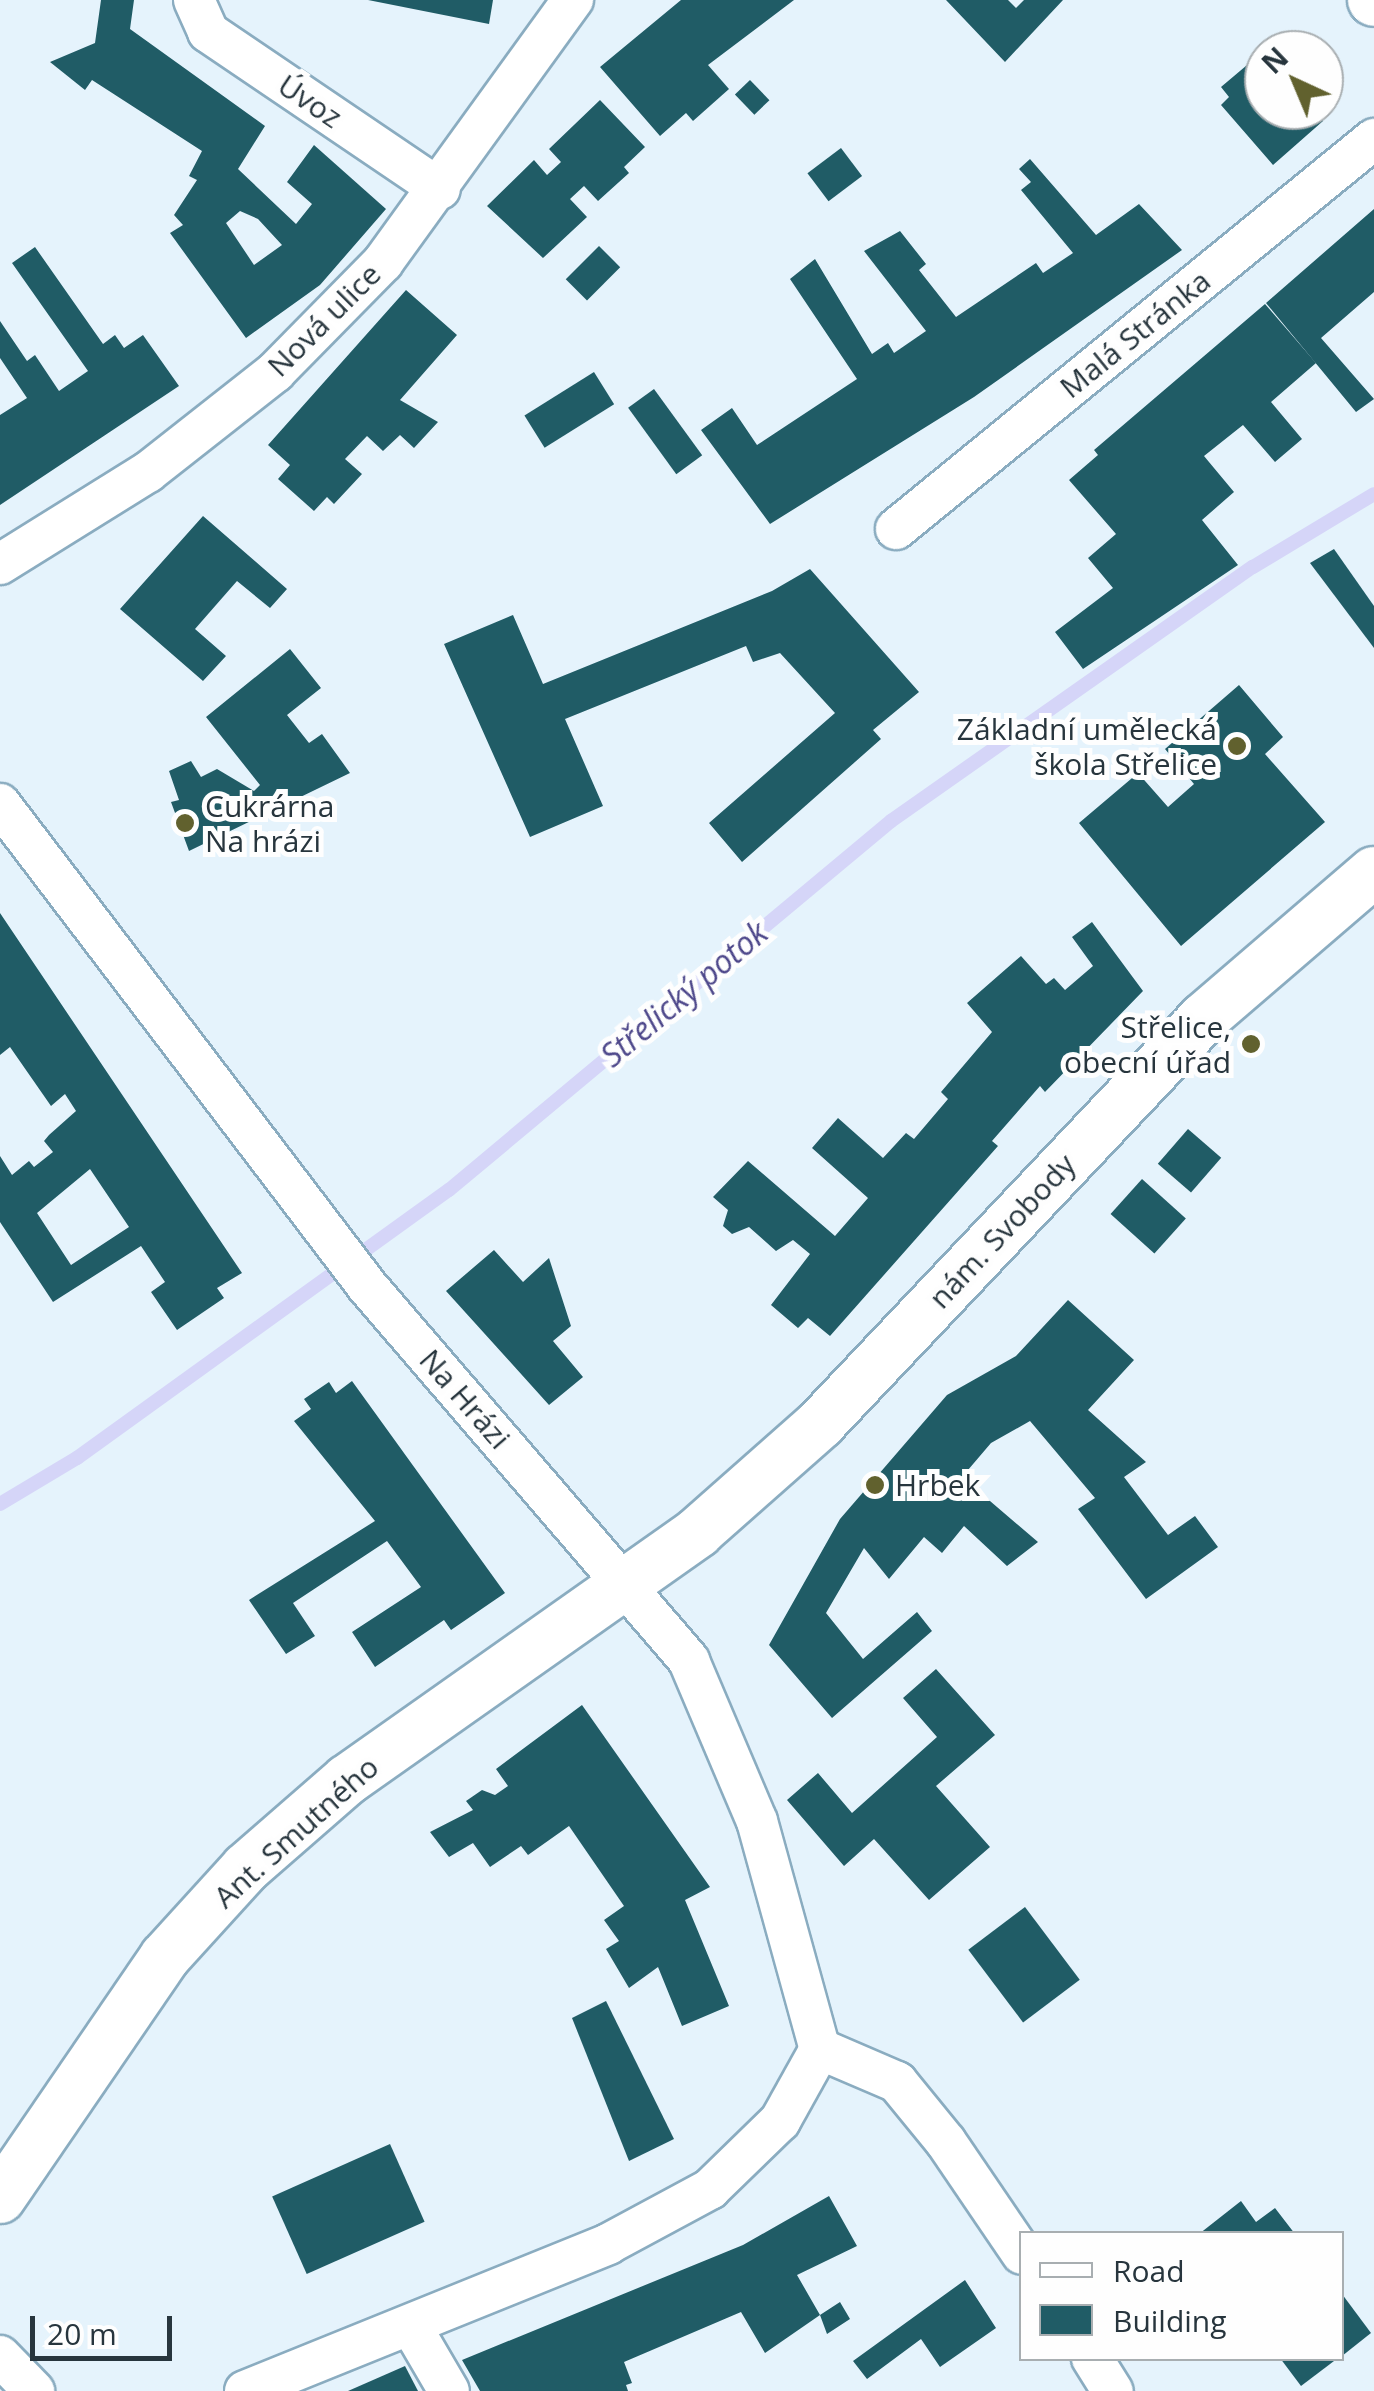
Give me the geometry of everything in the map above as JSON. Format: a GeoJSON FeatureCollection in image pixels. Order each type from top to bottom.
{"type":"FeatureCollection","features":[{"type":"Feature","properties":{"kind":"street","name":"Úvoz"},"geometry":{"type":"LineString","coordinates":[[194,0],[208,32],[440,189]]}},
{"type":"Feature","properties":{"kind":"street","name":"Nová ulice"},"geometry":{"type":"LineString","coordinates":[[0,564],[148,472],[275,372],[383,262],[440,189],[573,0]]}},
{"type":"Feature","properties":{"kind":"street","name":"Malá Stránka"},"geometry":{"type":"LineString","coordinates":[[896,530],[1374,139]]}},
{"type":"Feature","properties":{"kind":"street","name":"Na Hrázi"},"geometry":{"type":"LineString","coordinates":[[0,804],[367,1286],[689,1661],[757,1820],[820,2050]]}},
{"type":"Feature","properties":{"kind":"street","name":"nám. Svobody"},"geometry":{"type":"LineString","coordinates":[[627,1586],[820,1424],[1204,1018],[1374,872]]}},
{"type":"Feature","properties":{"kind":"street","name":"Ant. Smutného"},"geometry":{"type":"LineString","coordinates":[[0,2198],[165,1957],[246,1868],[347,1780],[627,1586]]}},
{"type":"Feature","properties":{"kind":"street"},"geometry":{"type":"LineString","coordinates":[[245,2391],[608,2244],[710,2188],[780,2121],[820,2050],[896,2082],[946,2142],[1019,2250]]}},
{"type":"Feature","properties":{"kind":"street"},"geometry":{"type":"LineString","coordinates":[[412,2326],[449,2391]]}},
{"type":"Feature","properties":{"kind":"street"},"geometry":{"type":"LineString","coordinates":[[0,2356],[34,2391]]}},
{"type":"Feature","properties":{"kind":"street"},"geometry":{"type":"LineString","coordinates":[[1094,2361],[1113,2391]]}},
{"type":"Feature","properties":{"kind":"building"},"geometry":{"type":"Polygon","coordinates":[[[101,0],[134,0],[130,29],[265,126],[238,169],[296,224],[312,204],[287,182],[314,145],[386,209],[320,285],[246,338],[170,233],[183,225],[174,215],[197,180],[189,176],[202,151],[92,80],[85,90],[50,62],[95,43],[101,0]],[[240,211],[226,223],[254,265],[282,245],[258,219],[240,211]]]}},
{"type":"Feature","properties":{"kind":"building"},"geometry":{"type":"Polygon","coordinates":[[[368,0],[493,0],[489,24],[368,0]]]}},
{"type":"Feature","properties":{"kind":"building"},"geometry":{"type":"Polygon","coordinates":[[[681,0],[794,0],[708,65],[729,89],[693,121],[686,113],[660,136],[600,67],[681,0]]]}},
{"type":"Feature","properties":{"kind":"building"},"geometry":{"type":"Polygon","coordinates":[[[946,0],[1008,0],[1016,8],[1024,0],[1063,0],[1005,62],[946,0]]]}},
{"type":"Feature","properties":{"kind":"building"},"geometry":{"type":"Polygon","coordinates":[[[1244,68],[1244,130],[1313,130],[1273,165],[1221,105],[1229,97],[1221,87],[1244,68]]]}},
{"type":"Feature","properties":{"kind":"building"},"geometry":{"type":"Polygon","coordinates":[[[750,80],[769,100],[754,115],[735,95],[750,80]]]}},
{"type":"Feature","properties":{"kind":"building"},"geometry":{"type":"Polygon","coordinates":[[[600,100],[645,147],[624,167],[629,173],[598,201],[584,186],[570,199],[587,217],[543,258],[487,206],[534,160],[547,175],[561,162],[549,149],[600,100]]]}},
{"type":"Feature","properties":{"kind":"building"},"geometry":{"type":"Polygon","coordinates":[[[841,148],[862,176],[829,201],[807,173],[841,148]]]}},
{"type":"Feature","properties":{"kind":"building"},"geometry":{"type":"Polygon","coordinates":[[[1030,159],[1096,235],[1139,204],[1182,250],[974,397],[770,524],[701,430],[732,408],[757,445],[857,379],[790,279],[815,259],[872,354],[888,343],[894,353],[926,331],[864,251],[900,231],[926,264],[919,270],[956,317],[1036,263],[1043,273],[1073,253],[1021,190],[1031,182],[1019,169],[1030,159]]]}},
{"type":"Feature","properties":{"kind":"building"},"geometry":{"type":"Polygon","coordinates":[[[1374,209],[1374,292],[1321,338],[1374,399],[1356,412],[1266,303],[1374,209]]]}},
{"type":"Feature","properties":{"kind":"building"},"geometry":{"type":"Polygon","coordinates":[[[599,246],[620,267],[587,300],[566,279],[599,246]]]}},
{"type":"Feature","properties":{"kind":"building"},"geometry":{"type":"Polygon","coordinates":[[[35,247],[103,344],[115,335],[124,348],[143,335],[179,386],[0,505],[0,415],[27,398],[0,358],[0,321],[27,361],[35,355],[59,391],[88,371],[12,263],[35,247]]]}},
{"type":"Feature","properties":{"kind":"building"},"geometry":{"type":"Polygon","coordinates":[[[406,290],[457,335],[400,400],[438,422],[414,448],[400,435],[383,451],[367,436],[345,459],[362,474],[334,504],[327,497],[314,511],[278,479],[290,465],[268,445],[406,290]]]}},
{"type":"Feature","properties":{"kind":"building"},"geometry":{"type":"Polygon","coordinates":[[[1265,304],[1316,363],[1271,402],[1302,439],[1275,462],[1243,425],[1204,456],[1234,492],[1202,520],[1238,565],[1083,669],[1055,632],[1113,588],[1088,558],[1116,534],[1069,480],[1098,455],[1094,450],[1265,304]]]}},
{"type":"Feature","properties":{"kind":"building"},"geometry":{"type":"Polygon","coordinates":[[[594,372],[614,404],[545,448],[524,415],[594,372]]]}},
{"type":"Feature","properties":{"kind":"building"},"geometry":{"type":"Polygon","coordinates":[[[654,389],[702,455],[676,474],[628,408],[654,389]]]}},
{"type":"Feature","properties":{"kind":"building"},"geometry":{"type":"Polygon","coordinates":[[[203,516],[287,589],[270,608],[237,581],[195,629],[226,656],[203,681],[120,609],[203,516]]]}},
{"type":"Feature","properties":{"kind":"building"},"geometry":{"type":"Polygon","coordinates":[[[1334,549],[1374,606],[1374,648],[1310,563],[1334,549]]]}},
{"type":"Feature","properties":{"kind":"building"},"geometry":{"type":"Polygon","coordinates":[[[810,569],[919,692],[873,730],[881,739],[742,862],[709,823],[835,713],[780,653],[753,662],[746,646],[565,719],[603,806],[530,837],[444,644],[513,615],[543,684],[772,591],[810,569]]]}},
{"type":"Feature","properties":{"kind":"building"},"geometry":{"type":"Polygon","coordinates":[[[290,649],[321,688],[287,715],[309,743],[322,734],[350,773],[189,851],[171,802],[179,800],[169,771],[191,761],[201,777],[217,769],[254,791],[260,785],[206,717],[290,649]]]}},
{"type":"Feature","properties":{"kind":"building"},"geometry":{"type":"Polygon","coordinates":[[[1239,685],[1283,737],[1265,754],[1325,822],[1181,946],[1079,823],[1138,773],[1168,807],[1194,784],[1165,749],[1239,685]]]}},
{"type":"Feature","properties":{"kind":"building"},"geometry":{"type":"Polygon","coordinates":[[[0,913],[242,1273],[217,1288],[224,1298],[177,1330],[151,1292],[165,1282],[141,1246],[53,1302],[0,1222],[0,1156],[12,1175],[29,1161],[34,1167],[53,1152],[44,1141],[76,1111],[65,1094],[51,1106],[10,1047],[0,1055],[0,913]],[[90,1169],[37,1213],[71,1265],[129,1227],[90,1169]]]}},
{"type":"Feature","properties":{"kind":"building"},"geometry":{"type":"Polygon","coordinates":[[[1092,922],[1143,991],[1045,1092],[1040,1086],[992,1141],[998,1146],[830,1336],[808,1318],[798,1328],[771,1305],[810,1254],[793,1240],[776,1251],[749,1227],[732,1234],[723,1226],[728,1210],[713,1197],[748,1161],[835,1236],[868,1198],[812,1148],[838,1118],[883,1158],[906,1133],[914,1139],[948,1099],[941,1092],[992,1032],[967,1003],[1021,956],[1046,984],[1054,978],[1065,990],[1093,966],[1072,937],[1092,922]]]}},
{"type":"Feature","properties":{"kind":"building"},"geometry":{"type":"Polygon","coordinates":[[[1188,1129],[1221,1158],[1191,1193],[1158,1164],[1188,1129]]]}},
{"type":"Feature","properties":{"kind":"building"},"geometry":{"type":"Polygon","coordinates":[[[1142,1179],[1186,1218],[1154,1253],[1111,1214],[1142,1179]]]}},
{"type":"Feature","properties":{"kind":"building"},"geometry":{"type":"Polygon","coordinates":[[[494,1250],[523,1282],[549,1258],[571,1326],[553,1341],[583,1377],[549,1405],[446,1291],[494,1250]]]}},
{"type":"Feature","properties":{"kind":"building"},"geometry":{"type":"Polygon","coordinates":[[[1068,1300],[1134,1360],[1088,1410],[1146,1462],[1124,1477],[1168,1535],[1195,1516],[1218,1547],[1146,1599],[1078,1509],[1095,1498],[1030,1421],[991,1443],[962,1477],[1038,1542],[1007,1566],[964,1526],[942,1553],[924,1537],[889,1579],[864,1548],[826,1613],[863,1659],[917,1612],[932,1631],[832,1718],[769,1645],[840,1519],[947,1395],[1016,1356],[1068,1300]]]}},
{"type":"Feature","properties":{"kind":"building"},"geometry":{"type":"Polygon","coordinates":[[[352,1381],[505,1593],[451,1630],[444,1620],[375,1667],[352,1632],[421,1587],[387,1541],[293,1603],[315,1636],[286,1654],[249,1600],[375,1521],[294,1421],[311,1409],[304,1399],[329,1382],[336,1393],[352,1381]]]}},
{"type":"Feature","properties":{"kind":"building"},"geometry":{"type":"Polygon","coordinates":[[[936,1669],[995,1735],[936,1786],[990,1847],[929,1900],[874,1839],[844,1866],[787,1800],[818,1773],[852,1813],[937,1737],[903,1698],[936,1669]]]}},
{"type":"Feature","properties":{"kind":"building"},"geometry":{"type":"Polygon","coordinates":[[[582,1705],[710,1887],[685,1900],[729,2006],[682,2026],[658,1967],[629,1988],[606,1949],[619,1941],[604,1920],[624,1906],[569,1826],[528,1855],[521,1846],[490,1867],[473,1843],[449,1857],[430,1832],[473,1810],[466,1801],[482,1790],[495,1795],[508,1786],[496,1769],[582,1705]]]}},
{"type":"Feature","properties":{"kind":"building"},"geometry":{"type":"Polygon","coordinates":[[[1025,1907],[1080,1980],[1023,2022],[968,1950],[1025,1907]]]}},
{"type":"Feature","properties":{"kind":"building"},"geometry":{"type":"Polygon","coordinates":[[[606,2001],[674,2139],[629,2161],[572,2018],[606,2001]]]}},
{"type":"Feature","properties":{"kind":"building"},"geometry":{"type":"Polygon","coordinates":[[[390,2144],[425,2222],[307,2274],[272,2196],[390,2144]]]}},
{"type":"Feature","properties":{"kind":"building"},"geometry":{"type":"Polygon","coordinates":[[[829,2196],[857,2246],[797,2275],[820,2315],[765,2353],[741,2312],[624,2362],[632,2383],[626,2385],[628,2391],[480,2391],[462,2360],[743,2245],[829,2196]]]}},
{"type":"Feature","properties":{"kind":"building"},"geometry":{"type":"Polygon","coordinates":[[[1241,2201],[1256,2222],[1275,2208],[1293,2231],[1203,2231],[1241,2201]]]}},
{"type":"Feature","properties":{"kind":"building"},"geometry":{"type":"Polygon","coordinates":[[[965,2280],[996,2328],[940,2367],[921,2339],[867,2379],[853,2361],[965,2280]]]}},
{"type":"Feature","properties":{"kind":"building"},"geometry":{"type":"Polygon","coordinates":[[[1344,2297],[1371,2333],[1344,2354],[1344,2297]]]}},
{"type":"Feature","properties":{"kind":"building"},"geometry":{"type":"Polygon","coordinates":[[[840,2302],[850,2319],[827,2334],[820,2315],[840,2302]]]}},
{"type":"Feature","properties":{"kind":"building"},"geometry":{"type":"Polygon","coordinates":[[[1282,2361],[1334,2361],[1301,2386],[1282,2361]]]}},
{"type":"Feature","properties":{"kind":"building"},"geometry":{"type":"Polygon","coordinates":[[[405,2366],[418,2391],[348,2391],[405,2366]]]}},
{"type":"Feature","properties":{"kind":"waterway","name":"Střelický potok"},"geometry":{"type":"LineString","coordinates":[[0,1504],[77,1458],[449,1190],[891,821],[1253,567],[1374,494]]}},
{"type":"Feature","properties":{"kind":"place","name":"Základní umělecká škola Střelice"},"geometry":{"type":"Point","coordinates":[1237,746]}},
{"type":"Feature","properties":{"kind":"place","name":"Cukrárna Na hrázi"},"geometry":{"type":"Point","coordinates":[185,823]}},
{"type":"Feature","properties":{"kind":"place","name":"Střelice, obecní úřad"},"geometry":{"type":"Point","coordinates":[1251,1044]}},
{"type":"Feature","properties":{"kind":"place","name":"Hrbek"},"geometry":{"type":"Point","coordinates":[875,1485]}}]}
